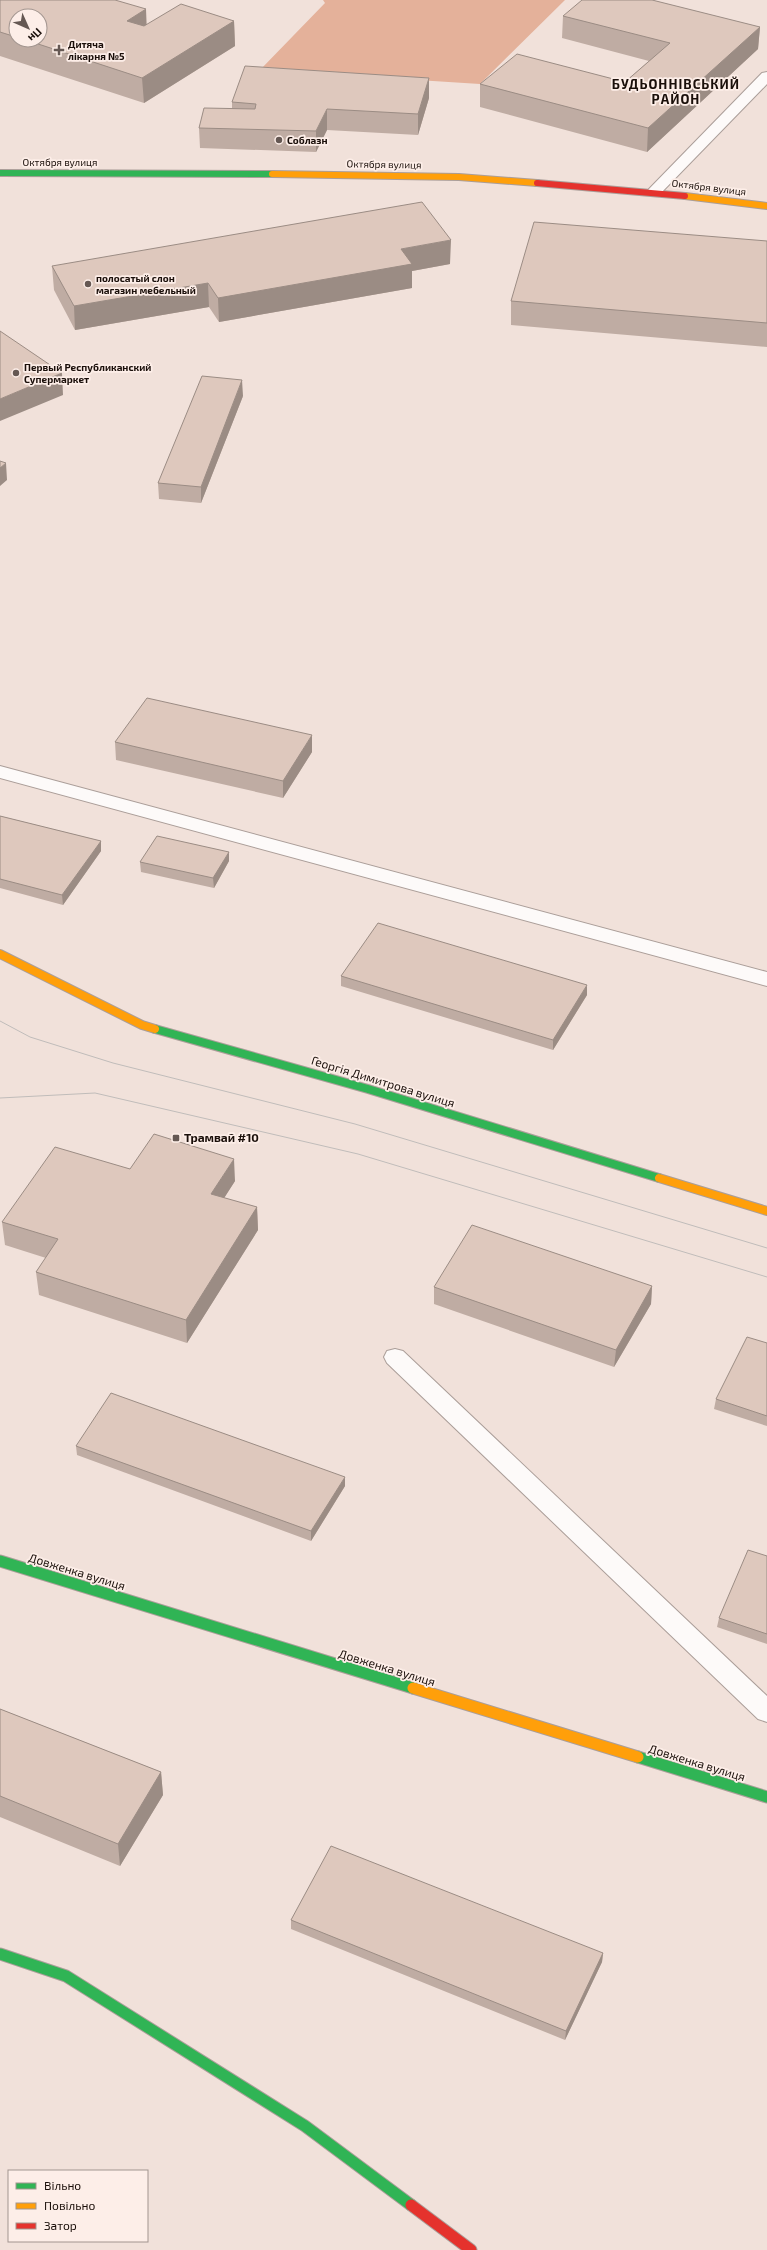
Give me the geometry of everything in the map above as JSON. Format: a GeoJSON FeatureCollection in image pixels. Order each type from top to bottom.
{"type":"FeatureCollection","features":[{"type":"Feature","properties":{"kind":"street","name":"Октября вулиця"},"geometry":{"type":"LineString","coordinates":[[0,173],[389,174],[459,177],[654,192],[767,206]]}},
{"type":"Feature","properties":{"kind":"street","name":"Георгія Димитрова вулиця"},"geometry":{"type":"LineString","coordinates":[[0,954],[142,1025],[368,1089],[767,1211]]}},
{"type":"Feature","properties":{"kind":"street","name":"Довженка вулиця"},"geometry":{"type":"LineString","coordinates":[[0,1561],[767,1797]]}},
{"type":"Feature","properties":{"kind":"street"},"geometry":{"type":"LineString","coordinates":[[0,1954],[66,1976],[305,2126],[471,2250]]}},
{"type":"Feature","properties":{"kind":"lane"},"geometry":{"type":"LineString","coordinates":[[654,192],[767,76]]}},
{"type":"Feature","properties":{"kind":"lane"},"geometry":{"type":"LineString","coordinates":[[0,772],[767,980]]}},
{"type":"Feature","properties":{"kind":"lane"},"geometry":{"type":"LineString","coordinates":[[395,1357],[767,1712]]}},
{"type":"Feature","properties":{"kind":"shaded area"},"geometry":{"type":"Polygon","coordinates":[[[323,0],[565,0],[480,84],[260,70],[325,3],[323,0]]]}},
{"type":"Feature","properties":{"kind":"building"},"geometry":{"type":"Polygon","coordinates":[[[0,0],[115,0],[146,9],[127,21],[144,26],[181,4],[234,21],[142,78],[48,47],[48,8],[8,8],[8,34],[0,32],[0,0]]]}},
{"type":"Feature","properties":{"kind":"building"},"geometry":{"type":"Polygon","coordinates":[[[582,0],[652,0],[760,27],[648,128],[480,84],[517,54],[625,82],[670,43],[563,16],[582,0]]]}},
{"type":"Feature","properties":{"kind":"building"},"geometry":{"type":"Polygon","coordinates":[[[245,66],[429,78],[418,114],[327,109],[316,131],[199,128],[204,108],[255,109],[256,104],[232,102],[245,66]]]}},
{"type":"Feature","properties":{"kind":"building"},"geometry":{"type":"Polygon","coordinates":[[[422,202],[451,240],[401,249],[412,264],[218,298],[208,283],[74,306],[52,266],[422,202]]]}},
{"type":"Feature","properties":{"kind":"building"},"geometry":{"type":"Polygon","coordinates":[[[534,222],[767,241],[767,323],[511,301],[534,222]]]}},
{"type":"Feature","properties":{"kind":"building"},"geometry":{"type":"Polygon","coordinates":[[[0,331],[62,373],[0,399],[0,331]]]}},
{"type":"Feature","properties":{"kind":"building"},"geometry":{"type":"Polygon","coordinates":[[[202,376],[242,380],[201,487],[158,483],[202,376]]]}},
{"type":"Feature","properties":{"kind":"building"},"geometry":{"type":"Polygon","coordinates":[[[0,461],[6,463],[0,468],[0,461]]]}},
{"type":"Feature","properties":{"kind":"building"},"geometry":{"type":"Polygon","coordinates":[[[147,698],[312,735],[283,781],[115,742],[147,698]]]}},
{"type":"Feature","properties":{"kind":"building"},"geometry":{"type":"Polygon","coordinates":[[[0,816],[101,841],[62,895],[0,879],[0,816]]]}},
{"type":"Feature","properties":{"kind":"building"},"geometry":{"type":"Polygon","coordinates":[[[157,836],[229,852],[213,878],[140,862],[157,836]]]}},
{"type":"Feature","properties":{"kind":"building"},"geometry":{"type":"Polygon","coordinates":[[[378,923],[587,985],[553,1040],[341,976],[378,923]]]}},
{"type":"Feature","properties":{"kind":"building"},"geometry":{"type":"Polygon","coordinates":[[[154,1134],[234,1159],[211,1194],[257,1207],[186,1320],[36,1272],[58,1239],[2,1222],[55,1147],[130,1169],[154,1134]]]}},
{"type":"Feature","properties":{"kind":"building"},"geometry":{"type":"Polygon","coordinates":[[[472,1225],[652,1286],[616,1350],[434,1287],[472,1225]]]}},
{"type":"Feature","properties":{"kind":"building"},"geometry":{"type":"Polygon","coordinates":[[[747,1337],[767,1343],[767,1416],[716,1399],[747,1337]]]}},
{"type":"Feature","properties":{"kind":"building"},"geometry":{"type":"Polygon","coordinates":[[[111,1393],[345,1477],[311,1531],[76,1446],[111,1393]]]}},
{"type":"Feature","properties":{"kind":"building"},"geometry":{"type":"Polygon","coordinates":[[[748,1550],[767,1556],[767,1634],[719,1618],[748,1550]]]}},
{"type":"Feature","properties":{"kind":"building"},"geometry":{"type":"Polygon","coordinates":[[[0,1709],[161,1772],[118,1844],[0,1796],[0,1709]]]}},
{"type":"Feature","properties":{"kind":"building"},"geometry":{"type":"Polygon","coordinates":[[[331,1846],[603,1953],[566,2031],[291,1920],[331,1846]]]}},
{"type":"Feature","properties":{"kind":"tram line"},"geometry":{"type":"LineString","coordinates":[[0,1021],[30,1037],[113,1063],[355,1124],[767,1248]]}},
{"type":"Feature","properties":{"kind":"tram line"},"geometry":{"type":"LineString","coordinates":[[0,1098],[95,1093],[358,1154],[767,1277]]}},
{"type":"Feature","properties":{"kind":"traffic: fast"},"geometry":{"type":"LineString","coordinates":[[0,173],[272,174]]}},
{"type":"Feature","properties":{"kind":"traffic: fast"},"geometry":{"type":"LineString","coordinates":[[155,1029],[368,1089],[659,1178]]}},
{"type":"Feature","properties":{"kind":"traffic: fast"},"geometry":{"type":"LineString","coordinates":[[0,1561],[413,1688]]}},
{"type":"Feature","properties":{"kind":"traffic: fast"},"geometry":{"type":"LineString","coordinates":[[638,1757],[767,1797]]}},
{"type":"Feature","properties":{"kind":"traffic: fast"},"geometry":{"type":"LineString","coordinates":[[0,1954],[66,1976],[305,2126],[411,2205]]}},
{"type":"Feature","properties":{"kind":"traffic: slow"},"geometry":{"type":"LineString","coordinates":[[272,174],[459,177],[537,183]]}},
{"type":"Feature","properties":{"kind":"traffic: slow"},"geometry":{"type":"LineString","coordinates":[[685,196],[767,206]]}},
{"type":"Feature","properties":{"kind":"traffic: slow"},"geometry":{"type":"LineString","coordinates":[[0,954],[142,1025],[155,1029]]}},
{"type":"Feature","properties":{"kind":"traffic: slow"},"geometry":{"type":"LineString","coordinates":[[659,1178],[767,1211]]}},
{"type":"Feature","properties":{"kind":"traffic: slow"},"geometry":{"type":"LineString","coordinates":[[413,1688],[638,1757]]}},
{"type":"Feature","properties":{"kind":"traffic: jam"},"geometry":{"type":"LineString","coordinates":[[537,183],[685,196]]}},
{"type":"Feature","properties":{"kind":"traffic: jam"},"geometry":{"type":"LineString","coordinates":[[411,2205],[471,2250]]}},
{"type":"Feature","properties":{"kind":"place","name":"Дитяча лікарня №5"},"geometry":{"type":"Point","coordinates":[59,50]}},
{"type":"Feature","properties":{"kind":"place","name":"Соблазн"},"geometry":{"type":"Point","coordinates":[279,140]}},
{"type":"Feature","properties":{"kind":"place","name":"полосатый слон магазин мебельный"},"geometry":{"type":"Point","coordinates":[88,284]}},
{"type":"Feature","properties":{"kind":"place","name":"Первый Республиканский Супермаркет"},"geometry":{"type":"Point","coordinates":[16,373]}},
{"type":"Feature","properties":{"kind":"place","name":"Трамвай #10"},"geometry":{"type":"Point","coordinates":[176,1138]}},
{"type":"Feature","properties":{"kind":"district","name":"БУДЬОННІВСЬКИЙ РАЙОН"},"geometry":{"type":"Point","coordinates":[676,92]}}]}
